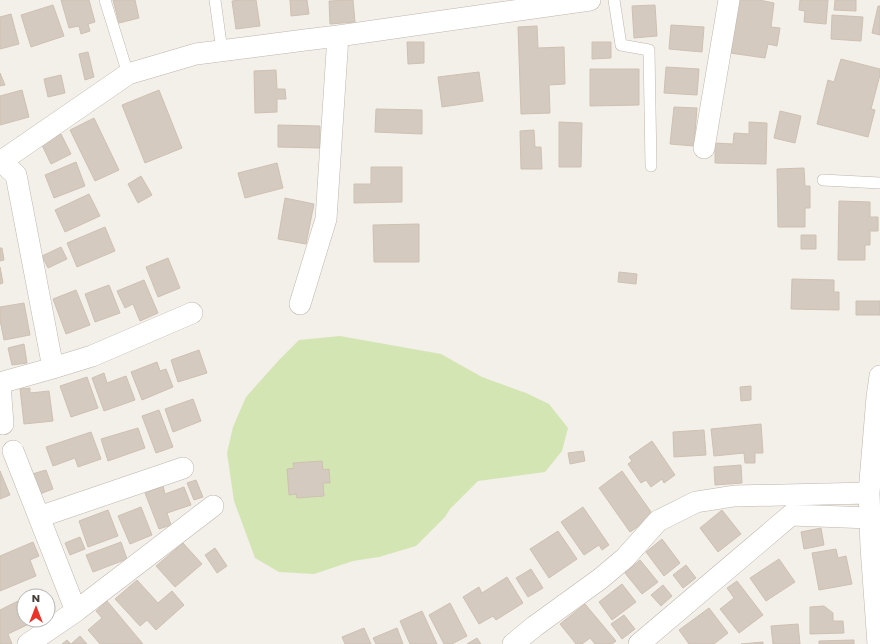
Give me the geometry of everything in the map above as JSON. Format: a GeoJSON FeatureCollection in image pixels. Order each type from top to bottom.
{"type":"FeatureCollection","features":[{"type":"Feature","properties":{"kind":"street"},"geometry":{"type":"LineString","coordinates":[[53,368],[16,174],[0,161],[128,74],[196,54],[338,36],[496,7],[590,0]]}},
{"type":"Feature","properties":{"kind":"street"},"geometry":{"type":"LineString","coordinates":[[704,148],[729,0]]}},
{"type":"Feature","properties":{"kind":"street"},"geometry":{"type":"LineString","coordinates":[[300,304],[326,220],[338,36]]}},
{"type":"Feature","properties":{"kind":"street"},"geometry":{"type":"LineString","coordinates":[[3,424],[0,383],[92,356],[192,313]]}},
{"type":"Feature","properties":{"kind":"street"},"geometry":{"type":"LineString","coordinates":[[878,644],[875,545],[870,518],[869,493],[880,376]]}},
{"type":"Feature","properties":{"kind":"street"},"geometry":{"type":"LineString","coordinates":[[13,451],[76,611]]}},
{"type":"Feature","properties":{"kind":"street"},"geometry":{"type":"LineString","coordinates":[[39,518],[183,468]]}},
{"type":"Feature","properties":{"kind":"street"},"geometry":{"type":"LineString","coordinates":[[513,644],[626,558],[658,521],[696,502],[734,496],[869,493]]}},
{"type":"Feature","properties":{"kind":"street"},"geometry":{"type":"LineString","coordinates":[[28,644],[76,611],[213,506]]}},
{"type":"Feature","properties":{"kind":"street"},"geometry":{"type":"LineString","coordinates":[[639,644],[791,515],[870,518]]}},
{"type":"Feature","properties":{"kind":"lane"},"geometry":{"type":"LineString","coordinates":[[105,0],[128,74]]}},
{"type":"Feature","properties":{"kind":"lane"},"geometry":{"type":"LineString","coordinates":[[215,0],[222,51]]}},
{"type":"Feature","properties":{"kind":"lane"},"geometry":{"type":"LineString","coordinates":[[614,0],[621,45],[649,50],[650,166]]}},
{"type":"Feature","properties":{"kind":"lane"},"geometry":{"type":"LineString","coordinates":[[823,180],[880,183]]}},
{"type":"Feature","properties":{"kind":"green space"},"geometry":{"type":"Polygon","coordinates":[[[340,336],[441,354],[482,377],[526,393],[549,404],[568,428],[562,451],[545,472],[478,481],[416,546],[379,557],[353,561],[314,574],[279,572],[255,558],[234,501],[227,453],[233,427],[246,397],[299,340],[340,336]]]}},
{"type":"Feature","properties":{"kind":"building"},"geometry":{"type":"Polygon","coordinates":[[[61,0],[89,0],[95,22],[88,24],[90,31],[81,34],[79,26],[69,28],[61,0]]]}},
{"type":"Feature","properties":{"kind":"building"},"geometry":{"type":"Polygon","coordinates":[[[113,0],[135,0],[139,18],[119,23],[113,0]]]}},
{"type":"Feature","properties":{"kind":"building"},"geometry":{"type":"Polygon","coordinates":[[[256,0],[260,26],[236,29],[232,1],[256,0]]]}},
{"type":"Feature","properties":{"kind":"building"},"geometry":{"type":"Polygon","coordinates":[[[290,0],[307,0],[309,14],[291,16],[290,0]]]}},
{"type":"Feature","properties":{"kind":"building"},"geometry":{"type":"Polygon","coordinates":[[[353,0],[355,22],[330,24],[329,1],[353,0]]]}},
{"type":"Feature","properties":{"kind":"building"},"geometry":{"type":"Polygon","coordinates":[[[739,0],[759,0],[774,3],[771,27],[780,28],[777,46],[768,44],[765,58],[730,53],[739,0]]]}},
{"type":"Feature","properties":{"kind":"building"},"geometry":{"type":"Polygon","coordinates":[[[800,0],[828,0],[826,24],[804,22],[805,11],[799,10],[800,0]]]}},
{"type":"Feature","properties":{"kind":"building"},"geometry":{"type":"Polygon","coordinates":[[[835,0],[856,0],[856,11],[834,10],[835,0]]]}},
{"type":"Feature","properties":{"kind":"building"},"geometry":{"type":"Polygon","coordinates":[[[53,5],[64,36],[31,47],[21,15],[53,5]]]}},
{"type":"Feature","properties":{"kind":"building"},"geometry":{"type":"Polygon","coordinates":[[[655,5],[657,36],[634,38],[632,6],[655,5]]]}},
{"type":"Feature","properties":{"kind":"building"},"geometry":{"type":"Polygon","coordinates":[[[878,6],[880,6],[880,35],[872,33],[878,6]]]}},
{"type":"Feature","properties":{"kind":"building"},"geometry":{"type":"Polygon","coordinates":[[[11,14],[19,44],[0,49],[0,17],[11,14]]]}},
{"type":"Feature","properties":{"kind":"building"},"geometry":{"type":"Polygon","coordinates":[[[832,15],[863,17],[861,41],[831,39],[832,15]]]}},
{"type":"Feature","properties":{"kind":"building"},"geometry":{"type":"Polygon","coordinates":[[[671,25],[704,27],[702,52],[669,49],[671,25]]]}},
{"type":"Feature","properties":{"kind":"building"},"geometry":{"type":"Polygon","coordinates":[[[537,26],[538,48],[564,47],[565,84],[549,85],[550,113],[521,114],[518,27],[537,26]]]}},
{"type":"Feature","properties":{"kind":"building"},"geometry":{"type":"Polygon","coordinates":[[[407,42],[424,42],[424,63],[408,64],[407,42]]]}},
{"type":"Feature","properties":{"kind":"building"},"geometry":{"type":"Polygon","coordinates":[[[592,42],[611,42],[611,58],[592,59],[592,42]]]}},
{"type":"Feature","properties":{"kind":"building"},"geometry":{"type":"Polygon","coordinates":[[[88,52],[94,77],[85,80],[79,54],[88,52]]]}},
{"type":"Feature","properties":{"kind":"building"},"geometry":{"type":"Polygon","coordinates":[[[841,59],[880,69],[880,75],[871,109],[875,110],[868,137],[817,124],[828,80],[834,82],[841,59]]]}},
{"type":"Feature","properties":{"kind":"building"},"geometry":{"type":"Polygon","coordinates":[[[666,67],[699,69],[697,95],[664,93],[666,67]]]}},
{"type":"Feature","properties":{"kind":"building"},"geometry":{"type":"Polygon","coordinates":[[[590,69],[639,69],[639,105],[590,106],[590,69]]]}},
{"type":"Feature","properties":{"kind":"building"},"geometry":{"type":"Polygon","coordinates":[[[276,70],[277,89],[285,89],[286,99],[277,99],[277,112],[255,113],[254,71],[276,70]]]}},
{"type":"Feature","properties":{"kind":"building"},"geometry":{"type":"Polygon","coordinates":[[[479,72],[483,101],[442,107],[438,77],[479,72]]]}},
{"type":"Feature","properties":{"kind":"building"},"geometry":{"type":"Polygon","coordinates":[[[0,73],[5,85],[0,86],[0,73]]]}},
{"type":"Feature","properties":{"kind":"building"},"geometry":{"type":"Polygon","coordinates":[[[61,75],[65,93],[48,97],[44,79],[61,75]]]}},
{"type":"Feature","properties":{"kind":"building"},"geometry":{"type":"Polygon","coordinates":[[[22,90],[29,117],[0,125],[0,96],[22,90]]]}},
{"type":"Feature","properties":{"kind":"building"},"geometry":{"type":"Polygon","coordinates":[[[159,90],[182,148],[145,163],[122,105],[159,90]]]}},
{"type":"Feature","properties":{"kind":"building"},"geometry":{"type":"Polygon","coordinates":[[[674,107],[697,108],[694,146],[670,144],[674,107]]]}},
{"type":"Feature","properties":{"kind":"building"},"geometry":{"type":"Polygon","coordinates":[[[376,109],[422,110],[422,134],[375,132],[376,109]]]}},
{"type":"Feature","properties":{"kind":"building"},"geometry":{"type":"Polygon","coordinates":[[[780,111],[801,116],[795,143],[774,138],[780,111]]]}},
{"type":"Feature","properties":{"kind":"building"},"geometry":{"type":"Polygon","coordinates":[[[94,118],[119,170],[95,181],[70,130],[94,118]]]}},
{"type":"Feature","properties":{"kind":"building"},"geometry":{"type":"Polygon","coordinates":[[[559,122],[582,123],[581,167],[559,167],[559,122]]]}},
{"type":"Feature","properties":{"kind":"building"},"geometry":{"type":"Polygon","coordinates":[[[749,122],[767,123],[766,164],[715,163],[715,143],[733,144],[734,133],[749,134],[749,122]]]}},
{"type":"Feature","properties":{"kind":"building"},"geometry":{"type":"Polygon","coordinates":[[[278,125],[320,126],[320,148],[278,147],[278,125]]]}},
{"type":"Feature","properties":{"kind":"building"},"geometry":{"type":"Polygon","coordinates":[[[534,130],[535,147],[541,147],[542,169],[521,169],[520,131],[534,130]]]}},
{"type":"Feature","properties":{"kind":"building"},"geometry":{"type":"Polygon","coordinates":[[[61,134],[71,154],[51,164],[41,143],[61,134]]]}},
{"type":"Feature","properties":{"kind":"building"},"geometry":{"type":"Polygon","coordinates":[[[76,162],[85,186],[54,198],[45,175],[76,162]]]}},
{"type":"Feature","properties":{"kind":"building"},"geometry":{"type":"Polygon","coordinates":[[[277,163],[283,188],[245,198],[238,173],[277,163]]]}},
{"type":"Feature","properties":{"kind":"building"},"geometry":{"type":"Polygon","coordinates":[[[371,167],[402,167],[402,202],[354,203],[354,184],[371,184],[371,167]]]}},
{"type":"Feature","properties":{"kind":"building"},"geometry":{"type":"Polygon","coordinates":[[[804,168],[805,186],[810,186],[810,208],[805,208],[805,227],[778,227],[777,169],[804,168]]]}},
{"type":"Feature","properties":{"kind":"building"},"geometry":{"type":"Polygon","coordinates":[[[141,176],[152,195],[138,203],[128,184],[141,176]]]}},
{"type":"Feature","properties":{"kind":"building"},"geometry":{"type":"Polygon","coordinates":[[[89,194],[100,216],[65,232],[55,210],[89,194]]]}},
{"type":"Feature","properties":{"kind":"building"},"geometry":{"type":"Polygon","coordinates":[[[285,198],[314,204],[306,244],[278,239],[285,198]]]}},
{"type":"Feature","properties":{"kind":"building"},"geometry":{"type":"Polygon","coordinates":[[[839,201],[870,202],[870,217],[878,217],[878,231],[870,231],[870,245],[865,245],[865,260],[838,260],[839,201]]]}},
{"type":"Feature","properties":{"kind":"building"},"geometry":{"type":"Polygon","coordinates":[[[419,224],[419,262],[374,262],[373,225],[419,224]]]}},
{"type":"Feature","properties":{"kind":"building"},"geometry":{"type":"Polygon","coordinates":[[[105,227],[115,251],[77,267],[67,243],[105,227]]]}},
{"type":"Feature","properties":{"kind":"building"},"geometry":{"type":"Polygon","coordinates":[[[801,235],[816,235],[816,249],[801,249],[801,235]]]}},
{"type":"Feature","properties":{"kind":"building"},"geometry":{"type":"Polygon","coordinates":[[[61,247],[67,259],[48,268],[42,256],[61,247]]]}},
{"type":"Feature","properties":{"kind":"building"},"geometry":{"type":"Polygon","coordinates":[[[0,248],[2,248],[4,260],[0,261],[0,248]]]}},
{"type":"Feature","properties":{"kind":"building"},"geometry":{"type":"Polygon","coordinates":[[[168,258],[180,288],[158,297],[146,267],[168,258]]]}},
{"type":"Feature","properties":{"kind":"building"},"geometry":{"type":"Polygon","coordinates":[[[0,267],[3,283],[0,284],[0,267]]]}},
{"type":"Feature","properties":{"kind":"building"},"geometry":{"type":"Polygon","coordinates":[[[619,272],[637,274],[636,284],[618,282],[619,272]]]}},
{"type":"Feature","properties":{"kind":"building"},"geometry":{"type":"Polygon","coordinates":[[[792,279],[834,280],[834,292],[839,292],[839,310],[791,309],[792,279]]]}},
{"type":"Feature","properties":{"kind":"building"},"geometry":{"type":"Polygon","coordinates":[[[144,280],[158,313],[140,321],[133,304],[125,308],[117,291],[144,280]]]}},
{"type":"Feature","properties":{"kind":"building"},"geometry":{"type":"Polygon","coordinates":[[[109,285],[120,313],[95,322],[85,294],[109,285]]]}},
{"type":"Feature","properties":{"kind":"building"},"geometry":{"type":"Polygon","coordinates":[[[76,290],[90,325],[66,334],[53,299],[76,290]]]}},
{"type":"Feature","properties":{"kind":"building"},"geometry":{"type":"Polygon","coordinates":[[[856,301],[880,301],[880,315],[856,315],[856,301]]]}},
{"type":"Feature","properties":{"kind":"building"},"geometry":{"type":"Polygon","coordinates":[[[24,303],[30,335],[4,340],[0,320],[0,307],[24,303]]]}},
{"type":"Feature","properties":{"kind":"building"},"geometry":{"type":"Polygon","coordinates":[[[24,344],[27,363],[12,365],[8,348],[24,344]]]}},
{"type":"Feature","properties":{"kind":"building"},"geometry":{"type":"Polygon","coordinates":[[[199,350],[207,373],[178,382],[171,360],[199,350]]]}},
{"type":"Feature","properties":{"kind":"building"},"geometry":{"type":"Polygon","coordinates":[[[157,362],[160,371],[166,369],[173,387],[142,400],[131,372],[157,362]]]}},
{"type":"Feature","properties":{"kind":"building"},"geometry":{"type":"Polygon","coordinates":[[[104,373],[107,383],[126,376],[135,400],[104,411],[92,378],[104,373]]]}},
{"type":"Feature","properties":{"kind":"building"},"geometry":{"type":"Polygon","coordinates":[[[87,377],[98,408],[71,417],[60,386],[87,377]]]}},
{"type":"Feature","properties":{"kind":"building"},"geometry":{"type":"Polygon","coordinates":[[[751,386],[751,400],[741,401],[740,387],[751,386]]]}},
{"type":"Feature","properties":{"kind":"building"},"geometry":{"type":"Polygon","coordinates":[[[30,388],[30,393],[49,391],[53,421],[24,424],[20,389],[30,388]]]}},
{"type":"Feature","properties":{"kind":"building"},"geometry":{"type":"Polygon","coordinates":[[[193,399],[201,421],[173,432],[165,409],[193,399]]]}},
{"type":"Feature","properties":{"kind":"building"},"geometry":{"type":"Polygon","coordinates":[[[159,410],[173,447],[156,453],[142,416],[159,410]]]}},
{"type":"Feature","properties":{"kind":"building"},"geometry":{"type":"Polygon","coordinates":[[[761,424],[763,453],[755,453],[755,463],[745,463],[744,453],[714,456],[711,429],[761,424]]]}},
{"type":"Feature","properties":{"kind":"building"},"geometry":{"type":"Polygon","coordinates":[[[138,428],[145,448],[108,461],[101,439],[138,428]]]}},
{"type":"Feature","properties":{"kind":"building"},"geometry":{"type":"Polygon","coordinates":[[[704,430],[706,455],[674,457],[673,432],[704,430]]]}},
{"type":"Feature","properties":{"kind":"building"},"geometry":{"type":"Polygon","coordinates":[[[91,432],[101,459],[78,467],[75,458],[53,466],[46,447],[91,432]]]}},
{"type":"Feature","properties":{"kind":"building"},"geometry":{"type":"Polygon","coordinates":[[[652,441],[675,475],[664,483],[662,479],[651,487],[646,480],[641,483],[628,464],[632,461],[629,457],[652,441]]]}},
{"type":"Feature","properties":{"kind":"building"},"geometry":{"type":"Polygon","coordinates":[[[583,451],[585,461],[570,464],[568,453],[583,451]]]}},
{"type":"Feature","properties":{"kind":"building"},"geometry":{"type":"Polygon","coordinates":[[[322,461],[323,470],[329,469],[330,483],[323,483],[324,496],[297,498],[296,494],[289,495],[287,469],[294,468],[293,463],[322,461]]]}},
{"type":"Feature","properties":{"kind":"building"},"geometry":{"type":"Polygon","coordinates":[[[741,465],[742,483],[715,485],[714,467],[741,465]]]}},
{"type":"Feature","properties":{"kind":"building"},"geometry":{"type":"Polygon","coordinates":[[[46,470],[53,489],[40,494],[32,474],[46,470]]]}},
{"type":"Feature","properties":{"kind":"building"},"geometry":{"type":"Polygon","coordinates":[[[0,471],[10,495],[0,499],[0,471]]]}},
{"type":"Feature","properties":{"kind":"building"},"geometry":{"type":"Polygon","coordinates":[[[622,471],[654,516],[630,532],[599,488],[622,471]]]}},
{"type":"Feature","properties":{"kind":"building"},"geometry":{"type":"Polygon","coordinates":[[[196,480],[203,497],[194,500],[187,483],[196,480]]]}},
{"type":"Feature","properties":{"kind":"building"},"geometry":{"type":"Polygon","coordinates":[[[163,486],[165,494],[184,487],[191,505],[167,513],[171,525],[159,529],[145,493],[163,486]]]}},
{"type":"Feature","properties":{"kind":"building"},"geometry":{"type":"Polygon","coordinates":[[[141,507],[152,535],[130,544],[118,516],[141,507]]]}},
{"type":"Feature","properties":{"kind":"building"},"geometry":{"type":"Polygon","coordinates":[[[583,507],[609,545],[602,550],[599,545],[584,555],[561,522],[583,507]]]}},
{"type":"Feature","properties":{"kind":"building"},"geometry":{"type":"Polygon","coordinates":[[[108,510],[118,536],[88,547],[79,521],[108,510]]]}},
{"type":"Feature","properties":{"kind":"building"},"geometry":{"type":"Polygon","coordinates":[[[722,510],[741,534],[718,552],[700,528],[722,510]]]}},
{"type":"Feature","properties":{"kind":"building"},"geometry":{"type":"Polygon","coordinates":[[[821,528],[824,545],[804,549],[801,532],[821,528]]]}},
{"type":"Feature","properties":{"kind":"building"},"geometry":{"type":"Polygon","coordinates":[[[558,531],[577,559],[549,578],[530,549],[558,531]]]}},
{"type":"Feature","properties":{"kind":"building"},"geometry":{"type":"Polygon","coordinates":[[[80,537],[85,549],[70,555],[65,543],[80,537]]]}},
{"type":"Feature","properties":{"kind":"building"},"geometry":{"type":"Polygon","coordinates":[[[662,539],[680,563],[664,576],[646,552],[662,539]]]}},
{"type":"Feature","properties":{"kind":"building"},"geometry":{"type":"Polygon","coordinates":[[[33,542],[39,556],[30,560],[36,576],[0,591],[0,556],[33,542]]]}},
{"type":"Feature","properties":{"kind":"building"},"geometry":{"type":"Polygon","coordinates":[[[121,542],[127,559],[93,572],[86,555],[121,542]]]}},
{"type":"Feature","properties":{"kind":"building"},"geometry":{"type":"Polygon","coordinates":[[[183,543],[202,564],[175,587],[156,566],[183,543]]]}},
{"type":"Feature","properties":{"kind":"building"},"geometry":{"type":"Polygon","coordinates":[[[215,548],[227,566],[217,573],[205,555],[215,548]]]}},
{"type":"Feature","properties":{"kind":"building"},"geometry":{"type":"Polygon","coordinates":[[[836,549],[838,558],[846,556],[852,584],[819,590],[812,553],[836,549]]]}},
{"type":"Feature","properties":{"kind":"building"},"geometry":{"type":"Polygon","coordinates":[[[779,559],[795,582],[766,601],[750,578],[779,559]]]}},
{"type":"Feature","properties":{"kind":"building"},"geometry":{"type":"Polygon","coordinates":[[[640,560],[658,582],[642,594],[625,573],[640,560]]]}},
{"type":"Feature","properties":{"kind":"building"},"geometry":{"type":"Polygon","coordinates":[[[686,565],[696,578],[683,588],[673,575],[686,565]]]}},
{"type":"Feature","properties":{"kind":"building"},"geometry":{"type":"Polygon","coordinates":[[[531,569],[543,588],[528,597],[516,578],[531,569]]]}},
{"type":"Feature","properties":{"kind":"building"},"geometry":{"type":"Polygon","coordinates":[[[507,577],[523,603],[496,620],[493,616],[479,624],[463,597],[479,587],[482,593],[507,577]]]}},
{"type":"Feature","properties":{"kind":"building"},"geometry":{"type":"Polygon","coordinates":[[[137,580],[158,603],[172,591],[184,605],[156,630],[147,620],[140,626],[115,599],[137,580]]]}},
{"type":"Feature","properties":{"kind":"building"},"geometry":{"type":"Polygon","coordinates":[[[737,581],[763,615],[739,633],[720,609],[734,598],[727,588],[737,581]]]}},
{"type":"Feature","properties":{"kind":"building"},"geometry":{"type":"Polygon","coordinates":[[[622,584],[636,602],[612,620],[599,602],[622,584]]]}},
{"type":"Feature","properties":{"kind":"building"},"geometry":{"type":"Polygon","coordinates":[[[663,585],[672,596],[661,606],[651,595],[663,585]]]}},
{"type":"Feature","properties":{"kind":"building"},"geometry":{"type":"Polygon","coordinates":[[[107,601],[143,644],[100,644],[88,630],[102,618],[96,611],[107,601]]]}},
{"type":"Feature","properties":{"kind":"building"},"geometry":{"type":"Polygon","coordinates":[[[16,602],[16,628],[21,628],[8,634],[12,644],[0,644],[0,610],[16,602]]]}},
{"type":"Feature","properties":{"kind":"building"},"geometry":{"type":"Polygon","coordinates":[[[450,603],[467,636],[452,644],[444,644],[429,615],[450,603]]]}},
{"type":"Feature","properties":{"kind":"building"},"geometry":{"type":"Polygon","coordinates":[[[585,604],[616,641],[612,644],[595,644],[590,638],[582,644],[576,644],[560,624],[585,604]]]}},
{"type":"Feature","properties":{"kind":"building"},"geometry":{"type":"Polygon","coordinates":[[[824,606],[833,613],[833,621],[843,621],[844,633],[810,634],[810,607],[824,606]]]}},
{"type":"Feature","properties":{"kind":"building"},"geometry":{"type":"Polygon","coordinates":[[[709,608],[728,633],[714,644],[689,644],[679,630],[709,608]]]}},
{"type":"Feature","properties":{"kind":"building"},"geometry":{"type":"Polygon","coordinates":[[[422,611],[437,644],[410,644],[400,621],[422,611]]]}},
{"type":"Feature","properties":{"kind":"building"},"geometry":{"type":"Polygon","coordinates":[[[624,615],[635,629],[622,639],[611,624],[624,615]]]}},
{"type":"Feature","properties":{"kind":"building"},"geometry":{"type":"Polygon","coordinates":[[[798,624],[800,644],[773,644],[771,626],[798,624]]]}},
{"type":"Feature","properties":{"kind":"building"},"geometry":{"type":"Polygon","coordinates":[[[364,628],[371,644],[345,644],[342,637],[364,628]]]}},
{"type":"Feature","properties":{"kind":"building"},"geometry":{"type":"Polygon","coordinates":[[[397,628],[403,644],[376,644],[373,638],[397,628]]]}},
{"type":"Feature","properties":{"kind":"building"},"geometry":{"type":"Polygon","coordinates":[[[80,636],[87,644],[71,644],[80,636]]]}},
{"type":"Feature","properties":{"kind":"building"},"geometry":{"type":"Polygon","coordinates":[[[477,638],[481,644],[467,644],[477,638]]]}},
{"type":"Feature","properties":{"kind":"building"},"geometry":{"type":"Polygon","coordinates":[[[67,640],[71,644],[62,644],[67,640]]]}},
{"type":"Feature","properties":{"kind":"building"},"geometry":{"type":"Polygon","coordinates":[[[854,640],[854,644],[819,644],[819,641],[854,640]]]}},
{"type":"Feature","properties":{"kind":"building"},"geometry":{"type":"Polygon","coordinates":[[[763,642],[763,644],[741,644],[763,642]]]}}]}
